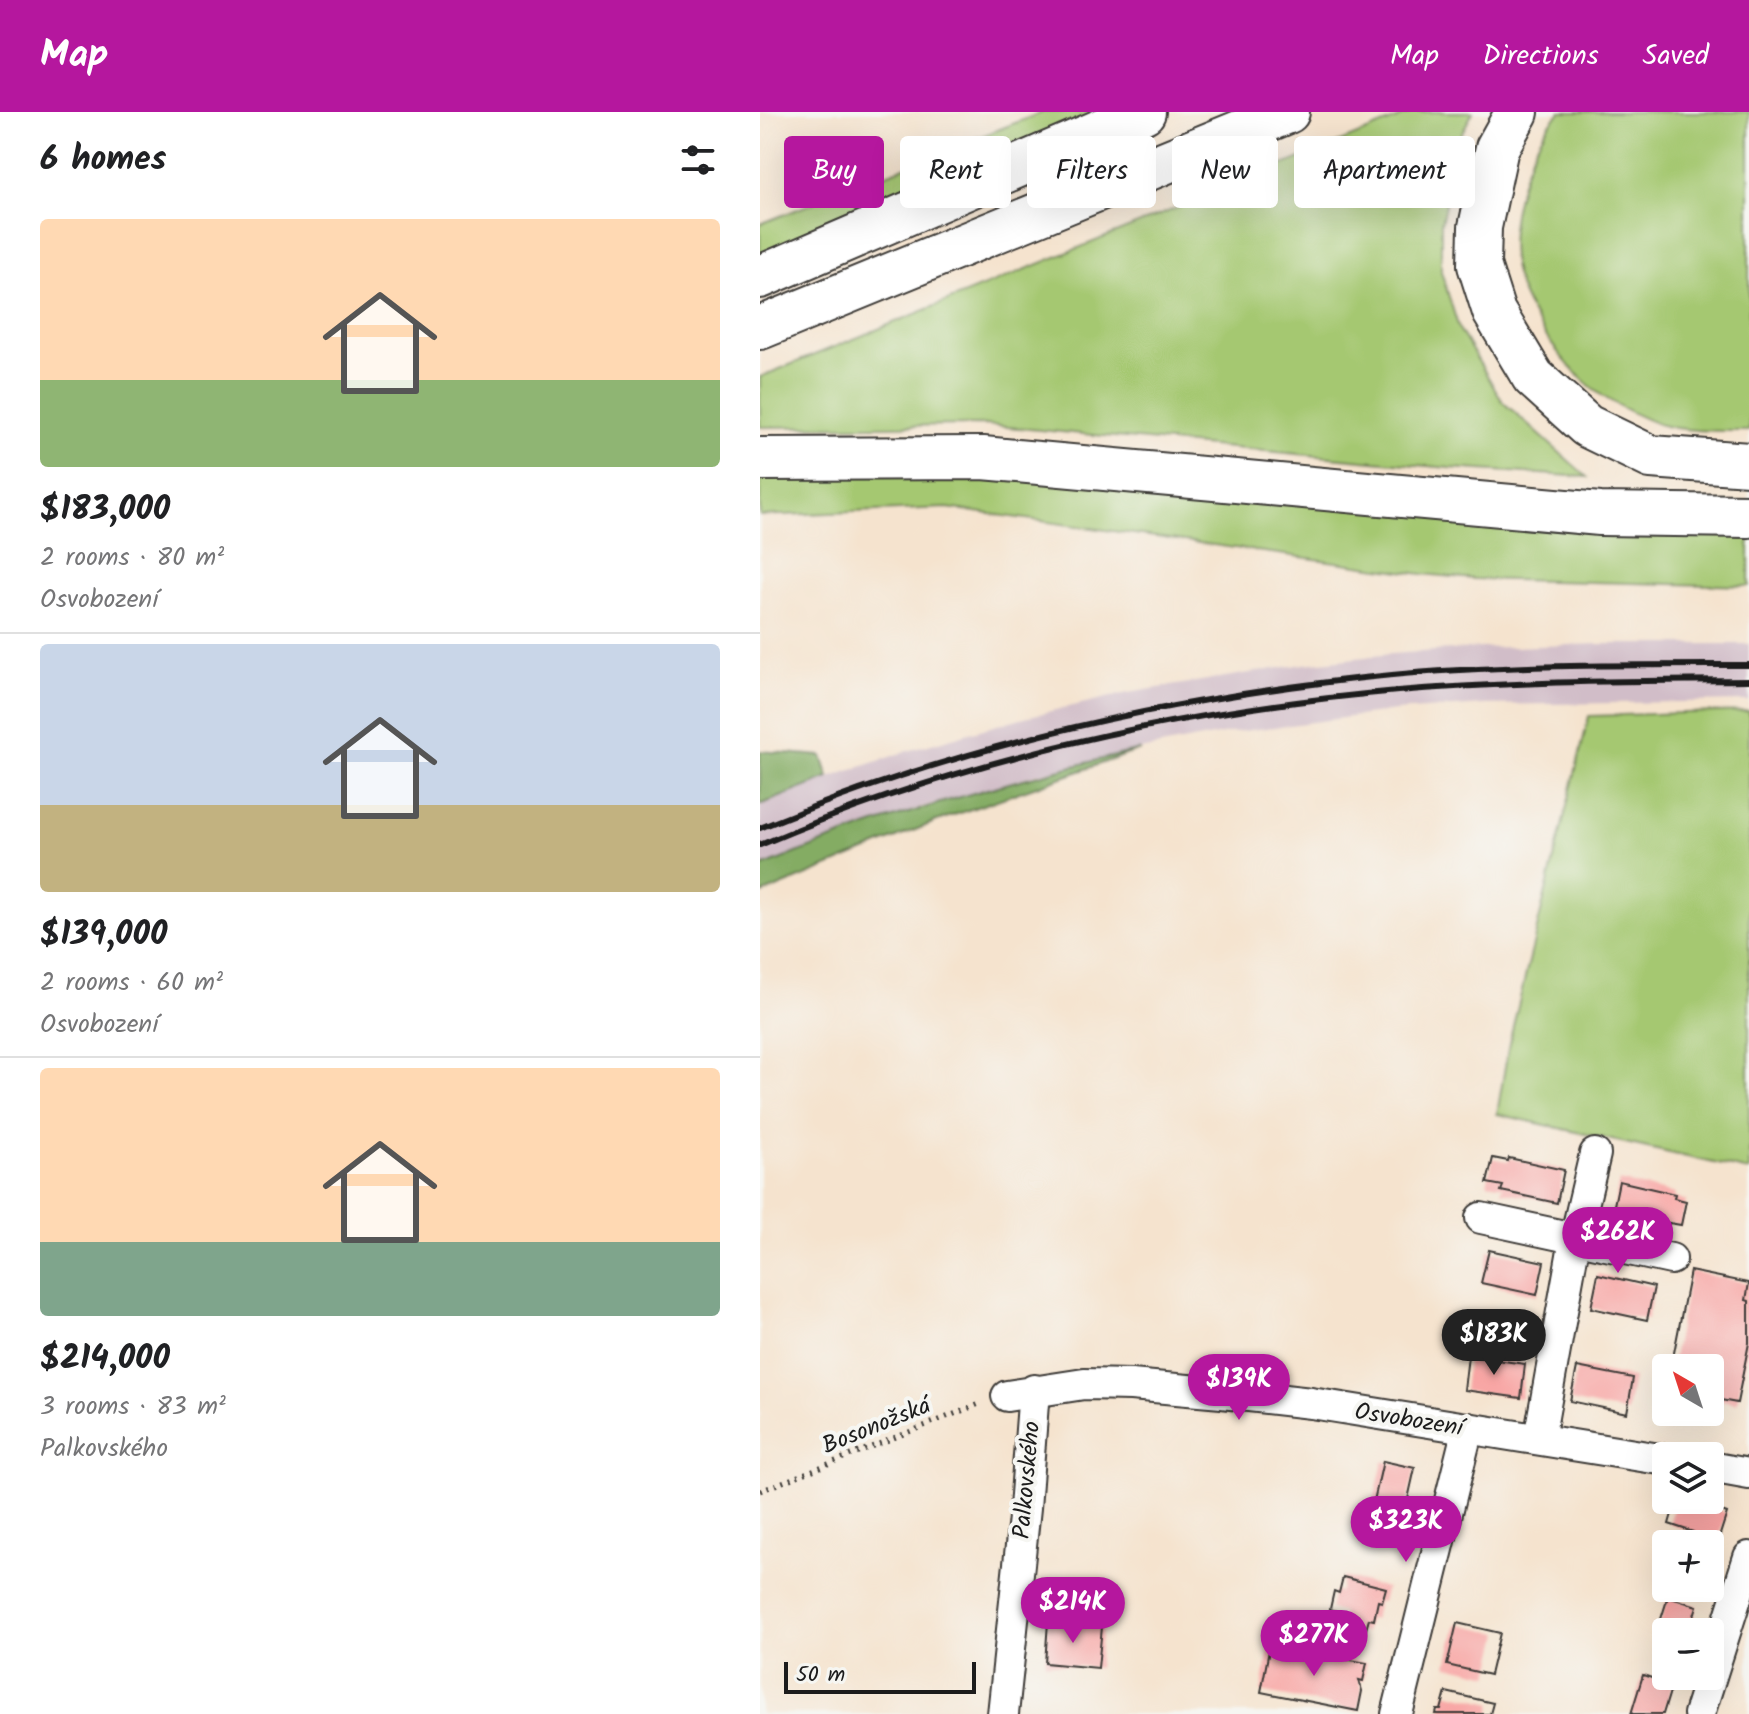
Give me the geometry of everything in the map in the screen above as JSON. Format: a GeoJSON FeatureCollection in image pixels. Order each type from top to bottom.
{"type":"FeatureCollection","features":[{"type":"Feature","properties":{"kind":"highway"},"geometry":{"type":"LineString","coordinates":[[760,328],[1288,112]]}},
{"type":"Feature","properties":{"kind":"highway"},"geometry":{"type":"LineString","coordinates":[[1517,112],[1497,148],[1480,227],[1479,265],[1494,312],[1533,377],[1587,426],[1651,457],[1749,464]]}},
{"type":"Feature","properties":{"kind":"highway"},"geometry":{"type":"LineString","coordinates":[[760,277],[1139,113]]}},
{"type":"Feature","properties":{"kind":"highway"},"geometry":{"type":"LineString","coordinates":[[760,459],[983,458],[1600,514],[1749,516]]}},
{"type":"Feature","properties":{"kind":"street"},"geometry":{"type":"LineString","coordinates":[[1539,1439],[1575,1239],[1595,1154]]}},
{"type":"Feature","properties":{"kind":"street"},"geometry":{"type":"LineString","coordinates":[[1481,1218],[1671,1259]]}},
{"type":"Feature","properties":{"kind":"street","name":"Osvobození"},"geometry":{"type":"LineString","coordinates":[[1020,1393],[1084,1384],[1177,1389],[1311,1403],[1652,1458]]}},
{"type":"Feature","properties":{"kind":"street","name":"Palkovského"},"geometry":{"type":"LineString","coordinates":[[1003,1714],[1025,1508],[1020,1393]]}},
{"type":"Feature","properties":{"kind":"street"},"geometry":{"type":"LineString","coordinates":[[1397,1714],[1468,1428]]}},
{"type":"Feature","properties":{"kind":"street"},"geometry":{"type":"LineString","coordinates":[[1724,1470],[1749,1474]]}},
{"type":"Feature","properties":{"kind":"street"},"geometry":{"type":"LineString","coordinates":[[1699,1714],[1749,1557]]}},
{"type":"Feature","properties":{"kind":"path","name":"Bosonožská"},"geometry":{"type":"LineString","coordinates":[[760,1491],[974,1406],[1020,1393]]}},
{"type":"Feature","properties":{"kind":"shaded area"},"geometry":{"type":"Polygon","coordinates":[[[1600,644],[1749,644],[1749,701],[1484,705],[1396,711],[1228,733],[1036,774],[922,807],[760,868],[760,806],[904,752],[1021,718],[1128,693],[1304,664],[1391,654],[1600,644]]]}},
{"type":"Feature","properties":{"kind":"green space"},"geometry":{"type":"Polygon","coordinates":[[[1043,112],[1141,112],[1086,136],[1027,136],[1027,161],[1011,168],[1011,136],[982,136],[1043,112]]]}},
{"type":"Feature","properties":{"kind":"green space"},"geometry":{"type":"Polygon","coordinates":[[[1414,112],[1473,112],[1461,136],[1355,136],[1414,112]]]}},
{"type":"Feature","properties":{"kind":"green space"},"geometry":{"type":"Polygon","coordinates":[[[1560,112],[1749,112],[1749,431],[1668,427],[1627,410],[1578,375],[1562,358],[1534,317],[1523,296],[1512,258],[1513,221],[1530,160],[1549,125],[1560,112]]]}},
{"type":"Feature","properties":{"kind":"green space"},"geometry":{"type":"Polygon","coordinates":[[[1294,161],[1294,208],[1444,208],[1441,223],[1441,271],[1459,329],[1503,402],[1587,477],[1449,468],[985,425],[760,427],[760,377],[1177,208],[1278,208],[1278,167],[1294,161]]]}},
{"type":"Feature","properties":{"kind":"green space"},"geometry":{"type":"Polygon","coordinates":[[[900,169],[900,208],[919,208],[760,277],[760,224],[800,208],[884,208],[884,175],[900,169]]]}},
{"type":"Feature","properties":{"kind":"green space"},"geometry":{"type":"Polygon","coordinates":[[[760,459],[1749,516],[1749,586],[1474,579],[1422,574],[947,508],[760,516],[760,459]]]}},
{"type":"Feature","properties":{"kind":"green space"},"geometry":{"type":"Polygon","coordinates":[[[1749,711],[1749,1171],[1497,1114],[1509,1043],[1589,716],[1749,711]]]}},
{"type":"Feature","properties":{"kind":"green space"},"geometry":{"type":"Polygon","coordinates":[[[1140,750],[937,821],[760,895],[760,868],[806,849],[947,801],[1140,750]]]}},
{"type":"Feature","properties":{"kind":"green space"},"geometry":{"type":"Polygon","coordinates":[[[760,751],[822,756],[829,778],[760,805],[760,751]]]}},
{"type":"Feature","properties":{"kind":"building"},"geometry":{"type":"Polygon","coordinates":[[[1493,1158],[1508,1161],[1509,1158],[1564,1170],[1557,1203],[1501,1191],[1503,1186],[1487,1183],[1493,1158]]]}},
{"type":"Feature","properties":{"kind":"building"},"geometry":{"type":"Polygon","coordinates":[[[1619,1181],[1675,1194],[1674,1198],[1686,1201],[1681,1225],[1669,1223],[1668,1227],[1612,1215],[1619,1181]]]}},
{"type":"Feature","properties":{"kind":"building"},"geometry":{"type":"Polygon","coordinates":[[[1489,1250],[1544,1262],[1537,1295],[1481,1283],[1489,1250]]]}},
{"type":"Feature","properties":{"kind":"building"},"geometry":{"type":"Polygon","coordinates":[[[1690,1271],[1749,1283],[1746,1300],[1749,1301],[1749,1343],[1737,1403],[1724,1401],[1724,1354],[1674,1354],[1690,1271]]]}},
{"type":"Feature","properties":{"kind":"building"},"geometry":{"type":"Polygon","coordinates":[[[1598,1274],[1654,1287],[1647,1320],[1591,1308],[1598,1274]]]}},
{"type":"Feature","properties":{"kind":"building"},"geometry":{"type":"Polygon","coordinates":[[[1468,1356],[1525,1364],[1521,1398],[1464,1390],[1468,1356]]]}},
{"type":"Feature","properties":{"kind":"building"},"geometry":{"type":"Polygon","coordinates":[[[1577,1367],[1633,1378],[1627,1413],[1570,1401],[1577,1367]]]}},
{"type":"Feature","properties":{"kind":"building"},"geometry":{"type":"Polygon","coordinates":[[[1383,1461],[1415,1468],[1406,1508],[1374,1501],[1383,1461]]]}},
{"type":"Feature","properties":{"kind":"building"},"geometry":{"type":"Polygon","coordinates":[[[1727,1513],[1721,1530],[1687,1530],[1669,1524],[1672,1514],[1727,1513]]]}},
{"type":"Feature","properties":{"kind":"building"},"geometry":{"type":"Polygon","coordinates":[[[1343,1577],[1386,1588],[1382,1602],[1378,1601],[1374,1620],[1369,1619],[1365,1633],[1339,1627],[1343,1613],[1330,1609],[1334,1591],[1339,1593],[1343,1577]]]}},
{"type":"Feature","properties":{"kind":"building"},"geometry":{"type":"Polygon","coordinates":[[[1666,1602],[1697,1606],[1693,1618],[1661,1618],[1666,1602]]]}},
{"type":"Feature","properties":{"kind":"building"},"geometry":{"type":"Polygon","coordinates":[[[1048,1622],[1102,1627],[1098,1668],[1045,1663],[1048,1622]]]}},
{"type":"Feature","properties":{"kind":"building"},"geometry":{"type":"Polygon","coordinates":[[[1457,1623],[1500,1633],[1490,1675],[1447,1665],[1457,1623]]]}},
{"type":"Feature","properties":{"kind":"building"},"geometry":{"type":"Polygon","coordinates":[[[1270,1645],[1367,1663],[1363,1681],[1359,1680],[1362,1691],[1358,1711],[1261,1692],[1270,1645]]]}},
{"type":"Feature","properties":{"kind":"building"},"geometry":{"type":"Polygon","coordinates":[[[1643,1675],[1652,1678],[1652,1690],[1670,1690],[1663,1714],[1631,1714],[1643,1675]]]}},
{"type":"Feature","properties":{"kind":"building"},"geometry":{"type":"Polygon","coordinates":[[[1446,1692],[1493,1703],[1490,1714],[1436,1714],[1437,1710],[1441,1710],[1446,1692]]]}},
{"type":"Feature","properties":{"kind":"railway"},"geometry":{"type":"LineString","coordinates":[[760,828],[836,798],[991,749],[1070,728],[1230,696],[1437,671],[1570,666],[1749,665]]}},
{"type":"Feature","properties":{"kind":"railway"},"geometry":{"type":"LineString","coordinates":[[760,845],[836,814],[993,763],[1154,725],[1235,711],[1398,691],[1486,685],[1749,680]]}}]}
